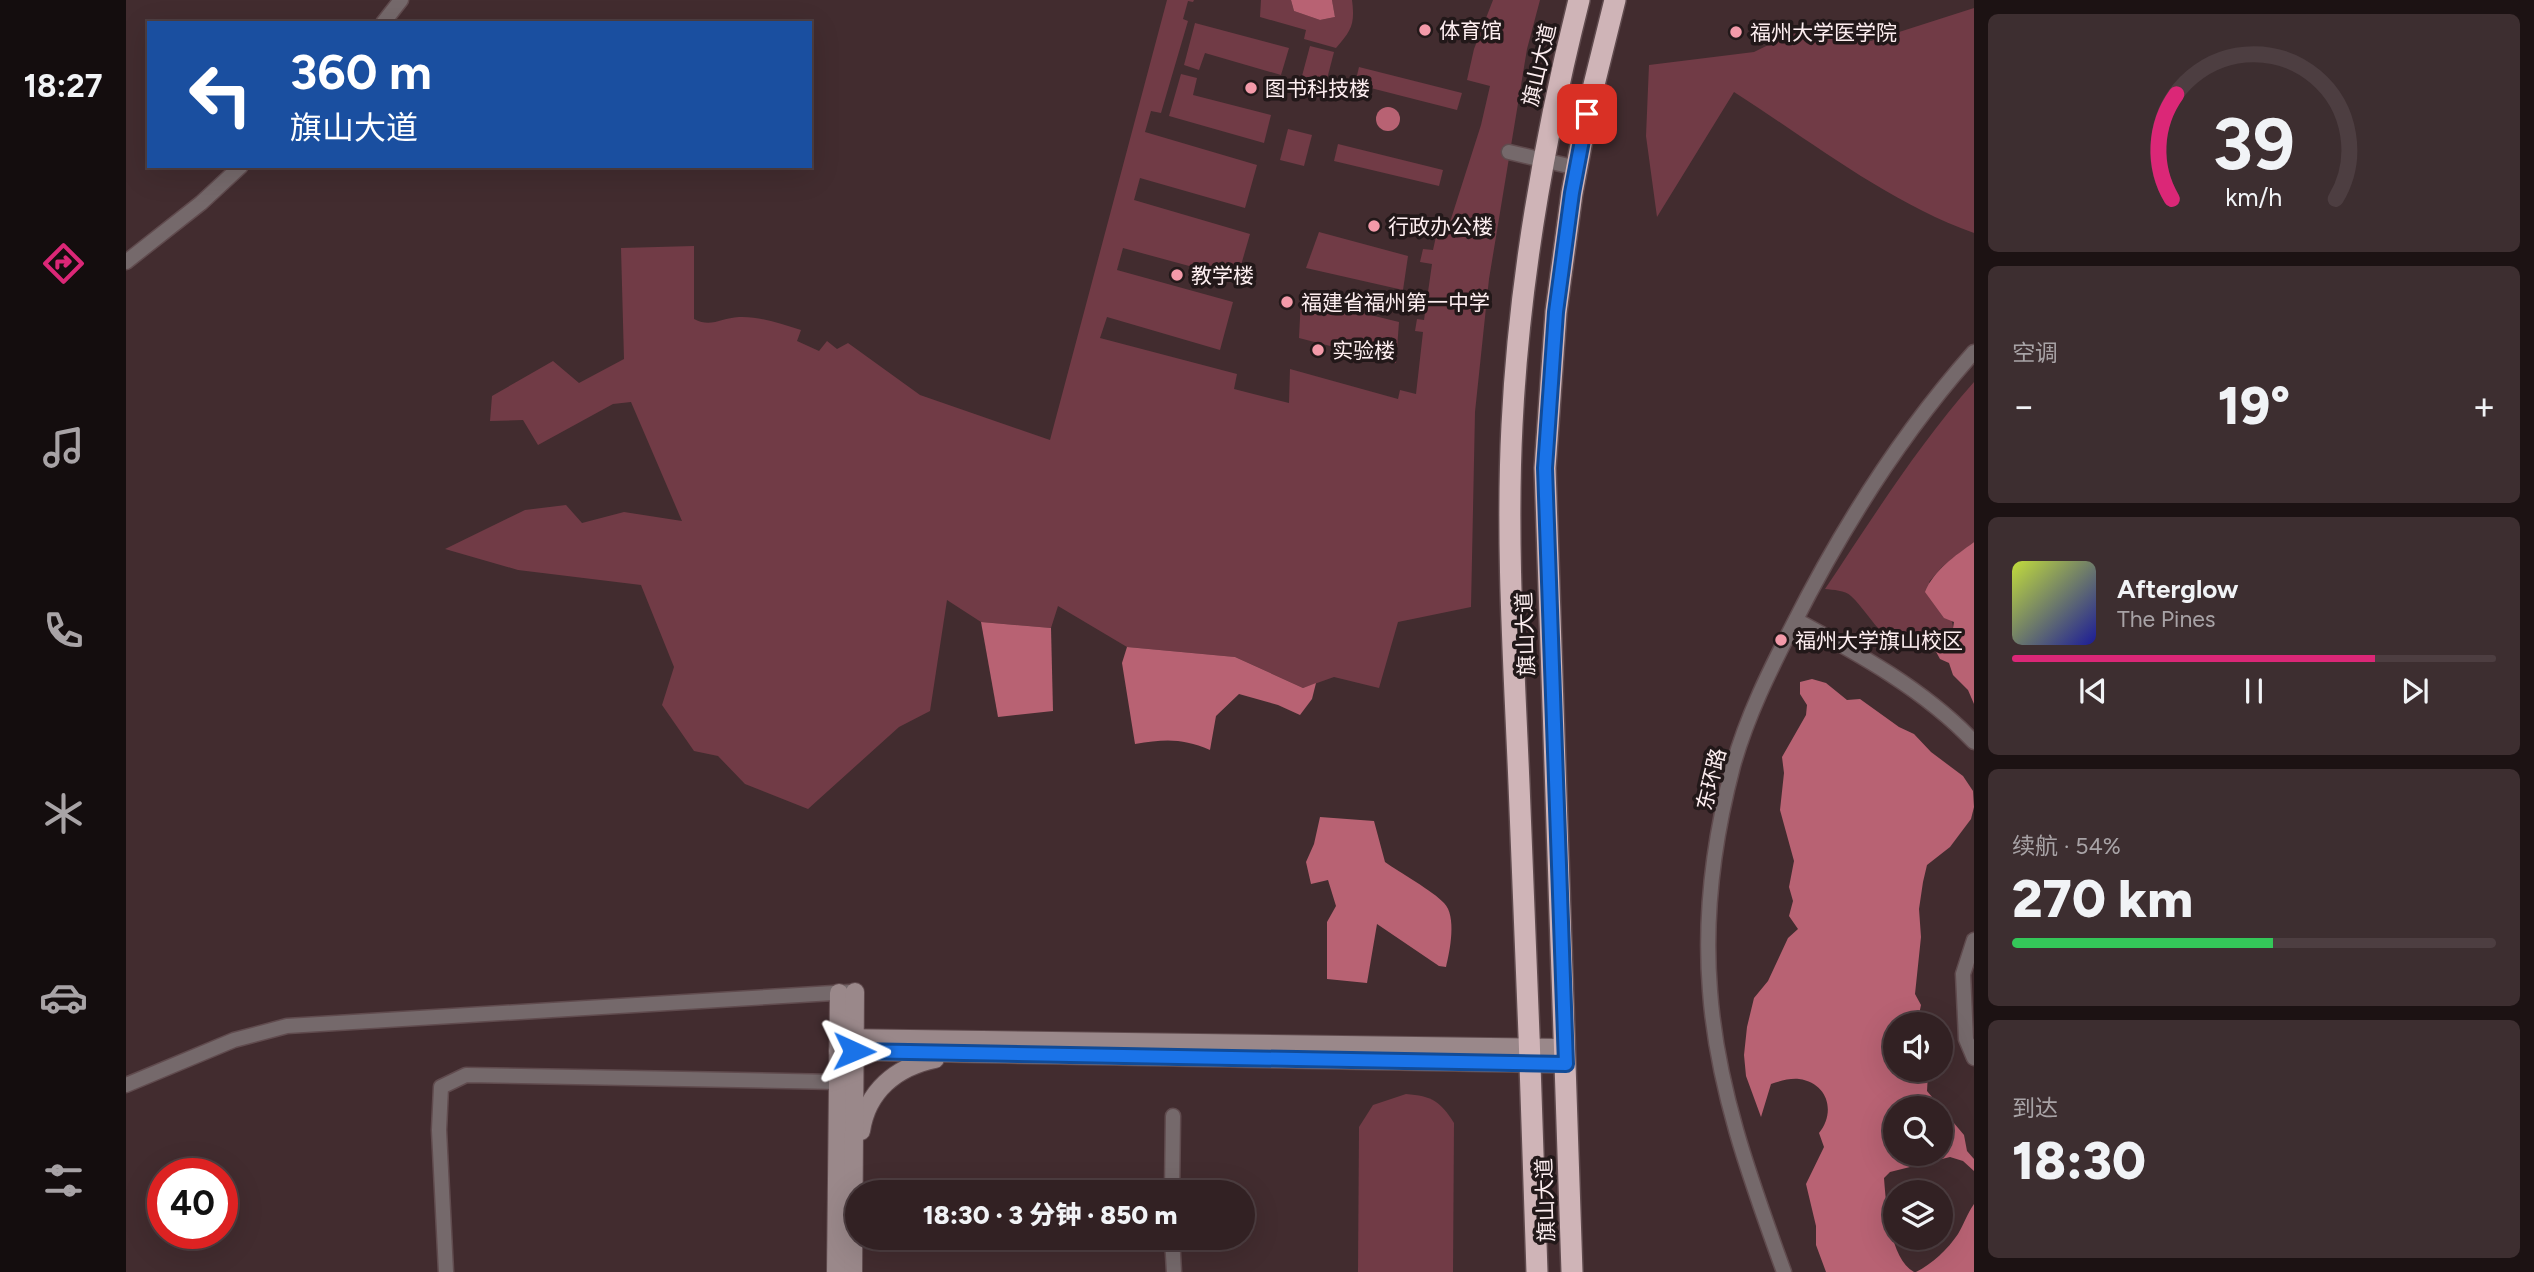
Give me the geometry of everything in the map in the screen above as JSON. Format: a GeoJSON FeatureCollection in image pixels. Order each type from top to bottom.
{"type":"FeatureCollection","features":[{"type":"Feature","properties":{"kind":"highway","name":"旗山大道"},"geometry":{"type":"LineString","coordinates":[[1537,1272],[1512,604],[1512,421],[1520,327],[1533,228],[1564,58],[1579,0]]}},
{"type":"Feature","properties":{"kind":"highway","name":"旗山大道"},"geometry":{"type":"LineString","coordinates":[[1572,1272],[1545,468],[1556,312],[1577,168],[1587,114],[1615,0]]}},
{"type":"Feature","properties":{"kind":"street"},"geometry":{"type":"LineString","coordinates":[[385,21],[401,0]]}},
{"type":"Feature","properties":{"kind":"street"},"geometry":{"type":"LineString","coordinates":[[1509,152],[1577,168]]}},
{"type":"Feature","properties":{"kind":"street"},"geometry":{"type":"LineString","coordinates":[[126,262],[201,204],[239,168]]}},
{"type":"Feature","properties":{"kind":"street","name":"东环路"},"geometry":{"type":"LineString","coordinates":[[1784,1272],[1745,1164],[1721,1075],[1710,993],[1708,928],[1718,839],[1734,765],[1763,684],[1819,572],[1873,482],[1955,373],[1974,352]]}},
{"type":"Feature","properties":{"kind":"street"},"geometry":{"type":"LineString","coordinates":[[1796,620],[1870,660],[1956,723],[1974,742]]}},
{"type":"Feature","properties":{"kind":"street"},"geometry":{"type":"LineString","coordinates":[[1974,940],[1963,974],[1969,985],[1966,1039],[1974,1058]]}},
{"type":"Feature","properties":{"kind":"street"},"geometry":{"type":"LineString","coordinates":[[126,1085],[234,1040],[287,1026],[847,992],[846,1044],[854,1177],[853,1272]]}},
{"type":"Feature","properties":{"kind":"street"},"geometry":{"type":"LineString","coordinates":[[846,1044],[1530,1056]]}},
{"type":"Feature","properties":{"kind":"street"},"geometry":{"type":"LineString","coordinates":[[846,1044],[960,1053],[1565,1056]]}},
{"type":"Feature","properties":{"kind":"street"},"geometry":{"type":"LineString","coordinates":[[836,1272],[837,1083],[846,1044]]}},
{"type":"Feature","properties":{"kind":"street"},"geometry":{"type":"LineString","coordinates":[[854,1177],[862,1125],[876,1092],[905,1067],[960,1053]]}},
{"type":"Feature","properties":{"kind":"street"},"geometry":{"type":"LineString","coordinates":[[446,1272],[439,1130],[440,1087],[466,1075],[837,1083]]}},
{"type":"Feature","properties":{"kind":"street"},"geometry":{"type":"LineString","coordinates":[[1172,1180],[1173,1116]]}},
{"type":"Feature","properties":{"kind":"street"},"geometry":{"type":"LineString","coordinates":[[1173,1250],[1174,1272]]}},
{"type":"Feature","properties":{"kind":"shaded area"},"geometry":{"type":"Polygon","coordinates":[[[1167,0],[1194,0],[1188,1],[1183,19],[1188,21],[1161,113],[1151,111],[1145,132],[1257,165],[1245,208],[1140,178],[1134,200],[1250,234],[1237,279],[1123,248],[1117,270],[1233,302],[1220,350],[1107,317],[1100,338],[1237,374],[1234,389],[1289,403],[1290,369],[1398,399],[1400,390],[1416,394],[1423,332],[1415,331],[1417,319],[1424,320],[1432,264],[1420,262],[1423,249],[1433,250],[1439,223],[1450,222],[1481,125],[1490,86],[1467,80],[1474,49],[1493,0],[1540,0],[1527,49],[1489,279],[1475,412],[1471,607],[1398,622],[1379,688],[1334,677],[1303,688],[1235,657],[1127,647],[1058,606],[1051,628],[981,622],[947,600],[930,711],[899,727],[808,809],[745,784],[718,756],[694,751],[662,705],[674,667],[641,585],[518,570],[445,549],[525,510],[566,505],[582,523],[624,512],[682,521],[631,402],[613,404],[538,445],[523,420],[490,421],[492,396],[553,361],[579,383],[624,359],[621,248],[694,246],[694,319],[700,322],[739,317],[770,321],[801,330],[797,341],[819,351],[827,341],[837,349],[848,343],[920,395],[1050,440],[1167,0]]]}},
{"type":"Feature","properties":{"kind":"shaded area"},"geometry":{"type":"Polygon","coordinates":[[[1261,0],[1291,0],[1294,11],[1320,20],[1335,17],[1332,0],[1352,0],[1351,26],[1336,48],[1304,39],[1306,30],[1260,17],[1261,0]]]}},
{"type":"Feature","properties":{"kind":"shaded area"},"geometry":{"type":"Polygon","coordinates":[[[1291,0],[1332,0],[1335,17],[1320,20],[1294,11],[1291,0]]]}},
{"type":"Feature","properties":{"kind":"shaded area"},"geometry":{"type":"Polygon","coordinates":[[[1974,8],[1974,233],[1880,188],[1734,92],[1657,217],[1646,136],[1649,65],[1754,52],[1801,29],[1871,41],[1974,8]]]}},
{"type":"Feature","properties":{"kind":"shaded area"},"geometry":{"type":"Polygon","coordinates":[[[1195,23],[1289,48],[1281,75],[1205,53],[1199,70],[1184,65],[1195,23]]]}},
{"type":"Feature","properties":{"kind":"shaded area"},"geometry":{"type":"Polygon","coordinates":[[[1310,46],[1334,52],[1326,83],[1302,76],[1310,46]]]}},
{"type":"Feature","properties":{"kind":"shaded area"},"geometry":{"type":"Polygon","coordinates":[[[1359,67],[1462,93],[1457,110],[1355,84],[1359,67]]]}},
{"type":"Feature","properties":{"kind":"shaded area"},"geometry":{"type":"Polygon","coordinates":[[[1181,74],[1197,78],[1193,95],[1271,115],[1264,143],[1169,116],[1181,74]]]}},
{"type":"Feature","properties":{"kind":"shaded area"},"geometry":{"type":"Polygon","coordinates":[[[1388,107],[1399,114],[1400,119],[1393,130],[1388,131],[1377,124],[1376,119],[1383,108],[1388,107]]]}},
{"type":"Feature","properties":{"kind":"shaded area"},"geometry":{"type":"Polygon","coordinates":[[[1288,129],[1312,135],[1304,166],[1280,160],[1288,129]]]}},
{"type":"Feature","properties":{"kind":"shaded area"},"geometry":{"type":"Polygon","coordinates":[[[1338,144],[1443,170],[1439,186],[1334,161],[1338,144]]]}},
{"type":"Feature","properties":{"kind":"shaded area"},"geometry":{"type":"Polygon","coordinates":[[[1319,232],[1408,256],[1403,290],[1306,268],[1319,232]]]}},
{"type":"Feature","properties":{"kind":"shaded area"},"geometry":{"type":"Polygon","coordinates":[[[1301,298],[1399,322],[1396,363],[1299,338],[1301,298]]]}},
{"type":"Feature","properties":{"kind":"shaded area"},"geometry":{"type":"Polygon","coordinates":[[[1974,382],[1974,542],[1942,567],[1929,582],[1949,613],[1953,630],[1951,637],[1939,646],[1904,644],[1883,633],[1848,594],[1825,589],[1915,457],[1974,382]]]}},
{"type":"Feature","properties":{"kind":"shaded area"},"geometry":{"type":"Polygon","coordinates":[[[1974,542],[1974,704],[1968,690],[1953,675],[1949,663],[1940,659],[1934,648],[1948,639],[1954,622],[1944,618],[1925,592],[1939,570],[1974,542]]]}},
{"type":"Feature","properties":{"kind":"shaded area"},"geometry":{"type":"Polygon","coordinates":[[[981,622],[1051,628],[1053,711],[998,717],[981,622]]]}},
{"type":"Feature","properties":{"kind":"shaded area"},"geometry":{"type":"Polygon","coordinates":[[[1127,647],[1235,657],[1303,688],[1316,683],[1312,699],[1300,715],[1278,705],[1239,694],[1216,716],[1210,750],[1191,743],[1173,741],[1135,744],[1122,663],[1127,647]]]}},
{"type":"Feature","properties":{"kind":"shaded area"},"geometry":{"type":"Polygon","coordinates":[[[1812,679],[1826,683],[1847,700],[1860,699],[1899,727],[1914,734],[1931,752],[1963,776],[1973,791],[1974,807],[1971,819],[1950,847],[1927,865],[1919,909],[1921,937],[1915,994],[1921,1005],[1920,1012],[1883,1012],[1883,1082],[1928,1082],[1927,1091],[1931,1096],[1883,1096],[1883,1166],[1914,1166],[1890,1172],[1883,1180],[1883,1250],[1897,1250],[1914,1272],[1826,1272],[1816,1245],[1816,1226],[1806,1184],[1824,1147],[1819,1133],[1828,1108],[1823,1092],[1809,1082],[1796,1079],[1771,1084],[1761,1117],[1746,1076],[1744,1055],[1754,998],[1768,981],[1788,938],[1798,929],[1789,916],[1793,901],[1789,887],[1794,861],[1780,810],[1784,773],[1782,757],[1806,715],[1807,705],[1800,694],[1800,682],[1812,679]]]}},
{"type":"Feature","properties":{"kind":"shaded area"},"geometry":{"type":"Polygon","coordinates":[[[1320,817],[1374,821],[1385,862],[1444,903],[1451,925],[1451,943],[1446,967],[1439,966],[1377,924],[1367,983],[1327,979],[1327,922],[1336,906],[1328,880],[1311,884],[1306,862],[1314,844],[1320,817]]]}},
{"type":"Feature","properties":{"kind":"shaded area"},"geometry":{"type":"Polygon","coordinates":[[[1406,1094],[1434,1101],[1454,1123],[1453,1272],[1358,1272],[1359,1127],[1373,1105],[1406,1094]]]}},
{"type":"Feature","properties":{"kind":"shaded area"},"geometry":{"type":"Polygon","coordinates":[[[1953,1122],[1964,1135],[1967,1151],[1974,1159],[1974,1171],[1963,1161],[1953,1158],[1953,1122]]]}},
{"type":"Feature","properties":{"kind":"shaded area"},"geometry":{"type":"Polygon","coordinates":[[[1974,1204],[1974,1272],[1916,1272],[1944,1250],[1953,1250],[1953,1240],[1974,1204]]]}},
{"type":"Feature","properties":{"kind":"place","name":"体育馆"},"geometry":{"type":"Point","coordinates":[1425,30]}},
{"type":"Feature","properties":{"kind":"place","name":"福州大学医学院"},"geometry":{"type":"Point","coordinates":[1736,32]}},
{"type":"Feature","properties":{"kind":"place","name":"图书科技楼"},"geometry":{"type":"Point","coordinates":[1251,88]}},
{"type":"Feature","properties":{"kind":"place","name":"行政办公楼"},"geometry":{"type":"Point","coordinates":[1374,226]}},
{"type":"Feature","properties":{"kind":"place","name":"教学楼"},"geometry":{"type":"Point","coordinates":[1177,275]}},
{"type":"Feature","properties":{"kind":"place","name":"福建省福州第一中学"},"geometry":{"type":"Point","coordinates":[1287,302]}},
{"type":"Feature","properties":{"kind":"place","name":"实验楼"},"geometry":{"type":"Point","coordinates":[1318,350]}},
{"type":"Feature","properties":{"kind":"place","name":"福州大学旗山校区"},"geometry":{"type":"Point","coordinates":[1781,640]}},
{"type":"Feature","properties":{"kind":"route"},"geometry":{"type":"LineString","coordinates":[[854,1051],[1566,1064],[1545,468],[1556,312],[1572,193],[1587,114]]}}]}
